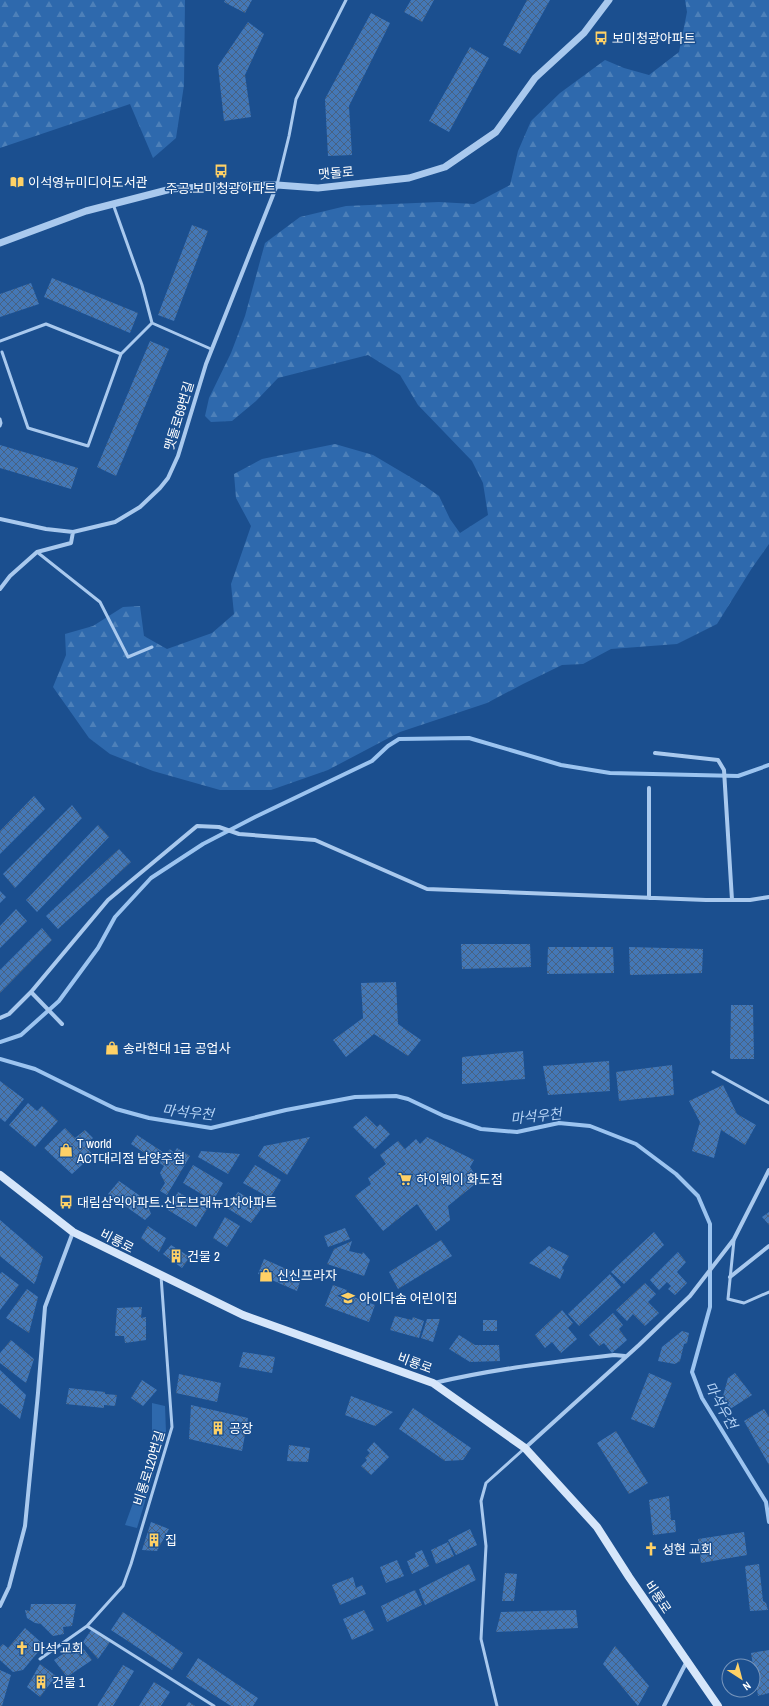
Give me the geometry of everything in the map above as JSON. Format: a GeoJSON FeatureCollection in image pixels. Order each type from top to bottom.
{"type":"FeatureCollection","features":[{"type":"Feature","properties":{"kind":"main road","name":"비룡로"},"geometry":{"type":"LineString","coordinates":[[0,1175],[73,1232],[243,1315],[433,1383],[525,1448],[597,1527],[629,1578],[718,1706]]}},
{"type":"Feature","properties":{"kind":"street","name":"맷돌로"},"geometry":{"type":"LineString","coordinates":[[0,243],[86,211],[171,189],[215,186],[277,185],[318,188],[409,178],[446,167],[496,132],[535,78],[584,34],[608,0]]}},
{"type":"Feature","properties":{"kind":"street","name":"맷돌로69번길"},"geometry":{"type":"LineString","coordinates":[[0,519],[46,529],[73,532],[115,522],[140,507],[168,478],[178,456],[211,349],[277,185]]}},
{"type":"Feature","properties":{"kind":"street"},"geometry":{"type":"LineString","coordinates":[[0,589],[10,576],[37,552],[72,543],[73,532]]}},
{"type":"Feature","properties":{"kind":"street"},"geometry":{"type":"LineString","coordinates":[[655,753],[718,760],[724,770],[732,900]]}},
{"type":"Feature","properties":{"kind":"street"},"geometry":{"type":"LineString","coordinates":[[649,898],[650,788]]}},
{"type":"Feature","properties":{"kind":"street"},"geometry":{"type":"LineString","coordinates":[[0,1018],[9,1014],[30,992],[108,900],[197,826],[219,828],[239,834],[315,840],[427,889],[732,900],[750,900],[769,897]]}},
{"type":"Feature","properties":{"kind":"street"},"geometry":{"type":"LineString","coordinates":[[30,992],[62,1024]]}},
{"type":"Feature","properties":{"kind":"street"},"geometry":{"type":"LineString","coordinates":[[525,1448],[690,1296],[734,1239],[769,1170]]}},
{"type":"Feature","properties":{"kind":"street"},"geometry":{"type":"LineString","coordinates":[[0,1606],[9,1587],[25,1526],[45,1307],[73,1232]]}},
{"type":"Feature","properties":{"kind":"street"},"geometry":{"type":"LineString","coordinates":[[730,1277],[769,1246]]}},
{"type":"Feature","properties":{"kind":"street"},"geometry":{"type":"LineString","coordinates":[[433,1383],[464,1376],[541,1364],[614,1355],[626,1356]]}},
{"type":"Feature","properties":{"kind":"street"},"geometry":{"type":"LineString","coordinates":[[664,1706],[687,1661]]}},
{"type":"Feature","properties":{"kind":"lane"},"geometry":{"type":"LineString","coordinates":[[277,185],[296,99],[346,0]]}},
{"type":"Feature","properties":{"kind":"lane"},"geometry":{"type":"LineString","coordinates":[[113,204],[142,285],[152,323]]}},
{"type":"Feature","properties":{"kind":"lane"},"geometry":{"type":"LineString","coordinates":[[152,323],[211,349]]}},
{"type":"Feature","properties":{"kind":"lane"},"geometry":{"type":"LineString","coordinates":[[2,352],[28,428],[88,446],[121,354],[152,323]]}},
{"type":"Feature","properties":{"kind":"lane"},"geometry":{"type":"LineString","coordinates":[[0,341],[46,324],[121,354]]}},
{"type":"Feature","properties":{"kind":"lane"},"geometry":{"type":"LineString","coordinates":[[0,419],[0,426]]}},
{"type":"Feature","properties":{"kind":"lane"},"geometry":{"type":"LineString","coordinates":[[37,552],[100,602],[128,657],[152,647]]}},
{"type":"Feature","properties":{"kind":"lane"},"geometry":{"type":"LineString","coordinates":[[713,1072],[769,1103]]}},
{"type":"Feature","properties":{"kind":"lane"},"geometry":{"type":"LineString","coordinates":[[734,1239],[728,1300],[744,1303],[769,1292]]}},
{"type":"Feature","properties":{"kind":"lane","name":"비룡로120번길"},"geometry":{"type":"LineString","coordinates":[[40,1659],[87,1626],[123,1586],[131,1564],[172,1427],[161,1276]]}},
{"type":"Feature","properties":{"kind":"lane"},"geometry":{"type":"LineString","coordinates":[[497,1706],[481,1639],[486,1546],[481,1501],[486,1483],[525,1448]]}},
{"type":"Feature","properties":{"kind":"lane"},"geometry":{"type":"LineString","coordinates":[[87,1626],[214,1706]]}},
{"type":"Feature","properties":{"kind":"green space"},"geometry":{"type":"Polygon","coordinates":[[[0,0],[185,0],[184,85],[176,138],[153,158],[130,104],[0,148],[0,0]]]}},
{"type":"Feature","properties":{"kind":"green space"},"geometry":{"type":"Polygon","coordinates":[[[685,0],[769,0],[769,544],[717,624],[677,644],[611,649],[583,664],[562,665],[487,703],[400,732],[328,770],[271,790],[220,790],[153,771],[110,754],[89,738],[53,687],[66,655],[65,634],[93,626],[123,607],[140,606],[144,636],[167,649],[212,633],[234,614],[231,584],[251,526],[236,498],[234,474],[262,459],[335,444],[373,455],[422,484],[439,496],[450,519],[460,533],[488,515],[483,483],[472,461],[418,405],[400,375],[368,355],[278,378],[256,401],[232,421],[211,422],[205,416],[209,398],[231,353],[245,316],[265,243],[300,217],[346,206],[439,202],[474,204],[510,185],[518,151],[531,121],[560,93],[605,60],[624,68],[649,75],[679,52],[687,12],[685,0]]]}},
{"type":"Feature","properties":{"kind":"green space"},"geometry":{"type":"Polygon","coordinates":[[[152,1403],[165,1406],[166,1432],[137,1528],[125,1525],[141,1481],[152,1440],[152,1403]]]}},
{"type":"Feature","properties":{"kind":"building"},"geometry":{"type":"Polygon","coordinates":[[[225,0],[252,0],[245,13],[224,2],[225,0]]]}},
{"type":"Feature","properties":{"kind":"building"},"geometry":{"type":"Polygon","coordinates":[[[411,0],[434,0],[422,22],[404,12],[411,0]]]}},
{"type":"Feature","properties":{"kind":"building"},"geometry":{"type":"Polygon","coordinates":[[[527,0],[550,0],[520,54],[503,45],[527,0]]]}},
{"type":"Feature","properties":{"kind":"building"},"geometry":{"type":"Polygon","coordinates":[[[371,13],[390,23],[349,106],[352,155],[328,156],[325,99],[371,13]]]}},
{"type":"Feature","properties":{"kind":"building"},"geometry":{"type":"Polygon","coordinates":[[[248,22],[264,34],[245,75],[251,117],[224,121],[218,66],[248,22]]]}},
{"type":"Feature","properties":{"kind":"building"},"geometry":{"type":"Polygon","coordinates":[[[470,47],[489,58],[449,132],[429,121],[470,47]]]}},
{"type":"Feature","properties":{"kind":"building"},"geometry":{"type":"Polygon","coordinates":[[[192,225],[208,231],[174,321],[158,315],[192,225]]]}},
{"type":"Feature","properties":{"kind":"building"},"geometry":{"type":"Polygon","coordinates":[[[52,278],[138,313],[130,333],[44,297],[52,278]]]}},
{"type":"Feature","properties":{"kind":"building"},"geometry":{"type":"Polygon","coordinates":[[[31,283],[39,304],[0,317],[0,294],[31,283]]]}},
{"type":"Feature","properties":{"kind":"building"},"geometry":{"type":"Polygon","coordinates":[[[150,341],[169,349],[116,476],[97,467],[150,341]]]}},
{"type":"Feature","properties":{"kind":"building"},"geometry":{"type":"Polygon","coordinates":[[[0,445],[78,468],[71,489],[0,468],[0,445]]]}},
{"type":"Feature","properties":{"kind":"building"},"geometry":{"type":"Polygon","coordinates":[[[34,796],[45,809],[0,854],[0,831],[34,796]]]}},
{"type":"Feature","properties":{"kind":"building"},"geometry":{"type":"Polygon","coordinates":[[[72,805],[82,818],[15,888],[3,874],[72,805]]]}},
{"type":"Feature","properties":{"kind":"building"},"geometry":{"type":"Polygon","coordinates":[[[98,825],[109,837],[37,912],[26,900],[98,825]]]}},
{"type":"Feature","properties":{"kind":"building"},"geometry":{"type":"Polygon","coordinates":[[[119,849],[131,862],[58,929],[46,916],[119,849]]]}},
{"type":"Feature","properties":{"kind":"building"},"geometry":{"type":"Polygon","coordinates":[[[0,891],[6,897],[0,903],[0,891]]]}},
{"type":"Feature","properties":{"kind":"building"},"geometry":{"type":"Polygon","coordinates":[[[16,909],[27,921],[0,948],[0,926],[16,909]]]}},
{"type":"Feature","properties":{"kind":"building"},"geometry":{"type":"Polygon","coordinates":[[[42,928],[52,940],[0,993],[0,970],[42,928]]]}},
{"type":"Feature","properties":{"kind":"building"},"geometry":{"type":"Polygon","coordinates":[[[461,944],[530,944],[531,967],[462,969],[461,944]]]}},
{"type":"Feature","properties":{"kind":"building"},"geometry":{"type":"Polygon","coordinates":[[[548,947],[613,947],[614,973],[547,974],[548,947]]]}},
{"type":"Feature","properties":{"kind":"building"},"geometry":{"type":"Polygon","coordinates":[[[629,947],[703,949],[702,973],[630,975],[629,947]]]}},
{"type":"Feature","properties":{"kind":"building"},"geometry":{"type":"Polygon","coordinates":[[[396,982],[398,1024],[421,1040],[408,1056],[374,1034],[346,1057],[333,1040],[363,1018],[361,983],[396,982]]]}},
{"type":"Feature","properties":{"kind":"building"},"geometry":{"type":"Polygon","coordinates":[[[731,1005],[753,1005],[754,1059],[730,1059],[731,1005]]]}},
{"type":"Feature","properties":{"kind":"building"},"geometry":{"type":"Polygon","coordinates":[[[523,1051],[525,1079],[462,1084],[462,1057],[523,1051]]]}},
{"type":"Feature","properties":{"kind":"building"},"geometry":{"type":"Polygon","coordinates":[[[609,1061],[610,1091],[548,1095],[543,1066],[609,1061]]]}},
{"type":"Feature","properties":{"kind":"building"},"geometry":{"type":"Polygon","coordinates":[[[672,1065],[674,1095],[619,1101],[616,1072],[672,1065]]]}},
{"type":"Feature","properties":{"kind":"building"},"geometry":{"type":"Polygon","coordinates":[[[0,1081],[24,1099],[5,1122],[0,1118],[0,1081]]]}},
{"type":"Feature","properties":{"kind":"building"},"geometry":{"type":"Polygon","coordinates":[[[723,1085],[737,1114],[756,1125],[745,1145],[721,1130],[714,1158],[692,1151],[700,1122],[689,1101],[723,1085]]]}},
{"type":"Feature","properties":{"kind":"building"},"geometry":{"type":"Polygon","coordinates":[[[28,1103],[37,1111],[42,1106],[58,1121],[35,1147],[9,1125],[28,1103]]]}},
{"type":"Feature","properties":{"kind":"building"},"geometry":{"type":"Polygon","coordinates":[[[366,1116],[377,1127],[380,1124],[390,1134],[375,1149],[353,1127],[366,1116]]]}},
{"type":"Feature","properties":{"kind":"building"},"geometry":{"type":"Polygon","coordinates":[[[65,1128],[75,1138],[85,1130],[93,1138],[85,1146],[93,1155],[72,1174],[44,1148],[65,1128]]]}},
{"type":"Feature","properties":{"kind":"building"},"geometry":{"type":"Polygon","coordinates":[[[137,1135],[166,1154],[170,1149],[174,1153],[177,1148],[190,1156],[167,1195],[160,1191],[165,1183],[160,1173],[164,1166],[131,1144],[137,1135]]]}},
{"type":"Feature","properties":{"kind":"building"},"geometry":{"type":"Polygon","coordinates":[[[310,1137],[287,1175],[258,1156],[264,1146],[310,1137]]]}},
{"type":"Feature","properties":{"kind":"building"},"geometry":{"type":"Polygon","coordinates":[[[427,1137],[474,1160],[470,1167],[479,1181],[448,1206],[450,1220],[436,1231],[417,1204],[383,1231],[355,1196],[371,1184],[368,1178],[386,1164],[380,1155],[398,1141],[405,1149],[416,1139],[420,1144],[427,1137]]]}},
{"type":"Feature","properties":{"kind":"building"},"geometry":{"type":"Polygon","coordinates":[[[201,1151],[240,1154],[228,1174],[198,1157],[201,1151]]]}},
{"type":"Feature","properties":{"kind":"building"},"geometry":{"type":"Polygon","coordinates":[[[193,1165],[223,1183],[213,1201],[183,1183],[193,1165]]]}},
{"type":"Feature","properties":{"kind":"building"},"geometry":{"type":"Polygon","coordinates":[[[255,1165],[281,1180],[270,1198],[243,1183],[255,1165]]]}},
{"type":"Feature","properties":{"kind":"building"},"geometry":{"type":"Polygon","coordinates":[[[119,1181],[146,1200],[151,1214],[145,1220],[108,1194],[119,1181]]]}},
{"type":"Feature","properties":{"kind":"building"},"geometry":{"type":"Polygon","coordinates":[[[178,1192],[207,1209],[196,1227],[168,1210],[178,1192]]]}},
{"type":"Feature","properties":{"kind":"building"},"geometry":{"type":"Polygon","coordinates":[[[238,1192],[263,1206],[251,1223],[227,1208],[238,1192]]]}},
{"type":"Feature","properties":{"kind":"building"},"geometry":{"type":"Polygon","coordinates":[[[769,1212],[769,1225],[762,1217],[769,1212]]]}},
{"type":"Feature","properties":{"kind":"building"},"geometry":{"type":"Polygon","coordinates":[[[225,1217],[240,1226],[227,1247],[213,1238],[225,1217]]]}},
{"type":"Feature","properties":{"kind":"building"},"geometry":{"type":"Polygon","coordinates":[[[0,1220],[43,1257],[34,1284],[0,1256],[0,1220]]]}},
{"type":"Feature","properties":{"kind":"building"},"geometry":{"type":"Polygon","coordinates":[[[148,1226],[166,1238],[159,1252],[141,1238],[148,1226]]]}},
{"type":"Feature","properties":{"kind":"building"},"geometry":{"type":"Polygon","coordinates":[[[345,1228],[350,1239],[328,1247],[324,1236],[345,1228]]]}},
{"type":"Feature","properties":{"kind":"building"},"geometry":{"type":"Polygon","coordinates":[[[654,1232],[664,1245],[624,1284],[611,1272],[654,1232]]]}},
{"type":"Feature","properties":{"kind":"building"},"geometry":{"type":"Polygon","coordinates":[[[441,1240],[452,1256],[398,1289],[389,1272],[441,1240]]]}},
{"type":"Feature","properties":{"kind":"building"},"geometry":{"type":"Polygon","coordinates":[[[352,1241],[349,1251],[362,1254],[363,1252],[370,1260],[364,1276],[327,1264],[334,1249],[352,1241]]]}},
{"type":"Feature","properties":{"kind":"building","name":"건물 2"},"geometry":{"type":"Polygon","coordinates":[[[171,1245],[190,1257],[182,1268],[163,1254],[171,1245]]]}},
{"type":"Feature","properties":{"kind":"building"},"geometry":{"type":"Polygon","coordinates":[[[549,1246],[569,1256],[562,1268],[564,1270],[560,1279],[529,1263],[549,1246]]]}},
{"type":"Feature","properties":{"kind":"building"},"geometry":{"type":"Polygon","coordinates":[[[678,1252],[686,1262],[677,1272],[687,1283],[675,1295],[668,1289],[671,1286],[667,1282],[659,1290],[650,1280],[678,1252]]]}},
{"type":"Feature","properties":{"kind":"building"},"geometry":{"type":"Polygon","coordinates":[[[264,1259],[302,1276],[297,1291],[258,1274],[264,1259]]]}},
{"type":"Feature","properties":{"kind":"building"},"geometry":{"type":"Polygon","coordinates":[[[2,1272],[19,1285],[0,1310],[0,1274],[2,1272]]]}},
{"type":"Feature","properties":{"kind":"building"},"geometry":{"type":"Polygon","coordinates":[[[610,1274],[621,1287],[579,1326],[568,1314],[610,1274]]]}},
{"type":"Feature","properties":{"kind":"building"},"geometry":{"type":"Polygon","coordinates":[[[645,1283],[656,1294],[648,1302],[659,1313],[645,1326],[633,1314],[627,1321],[616,1310],[645,1283]]]}},
{"type":"Feature","properties":{"kind":"building"},"geometry":{"type":"Polygon","coordinates":[[[333,1285],[347,1290],[346,1294],[375,1305],[369,1322],[325,1306],[333,1285]]]}},
{"type":"Feature","properties":{"kind":"building"},"geometry":{"type":"Polygon","coordinates":[[[27,1289],[38,1297],[29,1333],[6,1318],[27,1289]]]}},
{"type":"Feature","properties":{"kind":"building"},"geometry":{"type":"Polygon","coordinates":[[[142,1307],[141,1318],[146,1317],[146,1340],[125,1343],[124,1336],[115,1336],[117,1308],[142,1307]]]}},
{"type":"Feature","properties":{"kind":"building"},"geometry":{"type":"Polygon","coordinates":[[[562,1310],[573,1323],[568,1328],[577,1339],[561,1353],[552,1342],[545,1348],[535,1335],[562,1310]]]}},
{"type":"Feature","properties":{"kind":"building"},"geometry":{"type":"Polygon","coordinates":[[[613,1313],[623,1325],[619,1329],[627,1340],[612,1353],[604,1343],[599,1346],[589,1335],[613,1313]]]}},
{"type":"Feature","properties":{"kind":"building"},"geometry":{"type":"Polygon","coordinates":[[[395,1316],[412,1320],[413,1317],[424,1321],[419,1338],[390,1330],[395,1316]]]}},
{"type":"Feature","properties":{"kind":"building"},"geometry":{"type":"Polygon","coordinates":[[[427,1319],[440,1319],[433,1342],[421,1338],[427,1319]]]}},
{"type":"Feature","properties":{"kind":"building"},"geometry":{"type":"Polygon","coordinates":[[[483,1320],[497,1320],[497,1331],[483,1331],[483,1320]]]}},
{"type":"Feature","properties":{"kind":"building"},"geometry":{"type":"Polygon","coordinates":[[[682,1331],[689,1333],[687,1343],[684,1344],[680,1361],[675,1364],[658,1361],[662,1347],[682,1331]]]}},
{"type":"Feature","properties":{"kind":"building"},"geometry":{"type":"Polygon","coordinates":[[[459,1335],[475,1345],[499,1345],[500,1361],[470,1362],[449,1349],[459,1335]]]}},
{"type":"Feature","properties":{"kind":"building"},"geometry":{"type":"Polygon","coordinates":[[[11,1340],[34,1359],[26,1383],[0,1363],[0,1353],[11,1340]]]}},
{"type":"Feature","properties":{"kind":"building"},"geometry":{"type":"Polygon","coordinates":[[[243,1352],[275,1357],[272,1373],[239,1367],[243,1352]]]}},
{"type":"Feature","properties":{"kind":"building"},"geometry":{"type":"Polygon","coordinates":[[[0,1370],[26,1395],[20,1419],[0,1403],[0,1370]]]}},
{"type":"Feature","properties":{"kind":"building"},"geometry":{"type":"Polygon","coordinates":[[[649,1373],[672,1383],[654,1428],[631,1419],[649,1373]]]}},
{"type":"Feature","properties":{"kind":"building"},"geometry":{"type":"Polygon","coordinates":[[[735,1373],[752,1395],[730,1409],[723,1396],[728,1378],[735,1373]]]}},
{"type":"Feature","properties":{"kind":"building"},"geometry":{"type":"Polygon","coordinates":[[[179,1374],[221,1383],[217,1402],[176,1393],[179,1374]]]}},
{"type":"Feature","properties":{"kind":"building"},"geometry":{"type":"Polygon","coordinates":[[[142,1380],[157,1390],[143,1406],[131,1398],[142,1380]]]}},
{"type":"Feature","properties":{"kind":"building"},"geometry":{"type":"Polygon","coordinates":[[[69,1388],[105,1392],[105,1394],[117,1395],[115,1406],[104,1405],[104,1408],[66,1404],[69,1388]]]}},
{"type":"Feature","properties":{"kind":"building"},"geometry":{"type":"Polygon","coordinates":[[[351,1396],[393,1412],[375,1426],[345,1415],[351,1396]]]}},
{"type":"Feature","properties":{"kind":"building","name":"공장"},"geometry":{"type":"Polygon","coordinates":[[[191,1405],[248,1418],[242,1451],[189,1439],[191,1405]]]}},
{"type":"Feature","properties":{"kind":"building"},"geometry":{"type":"Polygon","coordinates":[[[413,1408],[471,1448],[463,1460],[445,1461],[399,1429],[413,1408]]]}},
{"type":"Feature","properties":{"kind":"building"},"geometry":{"type":"Polygon","coordinates":[[[764,1409],[769,1417],[769,1465],[744,1421],[764,1409]]]}},
{"type":"Feature","properties":{"kind":"building"},"geometry":{"type":"Polygon","coordinates":[[[616,1431],[648,1483],[629,1494],[597,1443],[616,1431]]]}},
{"type":"Feature","properties":{"kind":"building"},"geometry":{"type":"Polygon","coordinates":[[[374,1442],[389,1457],[371,1475],[361,1466],[367,1460],[365,1458],[370,1453],[367,1450],[374,1442]]]}},
{"type":"Feature","properties":{"kind":"building"},"geometry":{"type":"Polygon","coordinates":[[[289,1445],[310,1448],[308,1462],[287,1461],[289,1445]]]}},
{"type":"Feature","properties":{"kind":"building"},"geometry":{"type":"Polygon","coordinates":[[[669,1496],[671,1520],[675,1520],[676,1532],[653,1535],[649,1500],[669,1496]]]}},
{"type":"Feature","properties":{"kind":"building","name":"집"},"geometry":{"type":"Polygon","coordinates":[[[151,1522],[169,1529],[157,1551],[142,1550],[151,1522]]]}},
{"type":"Feature","properties":{"kind":"building"},"geometry":{"type":"Polygon","coordinates":[[[470,1529],[477,1545],[456,1555],[448,1540],[470,1529]]]}},
{"type":"Feature","properties":{"kind":"building"},"geometry":{"type":"Polygon","coordinates":[[[744,1532],[747,1555],[701,1563],[698,1539],[744,1532]]]}},
{"type":"Feature","properties":{"kind":"building"},"geometry":{"type":"Polygon","coordinates":[[[448,1542],[454,1556],[436,1564],[431,1550],[448,1542]]]}},
{"type":"Feature","properties":{"kind":"building"},"geometry":{"type":"Polygon","coordinates":[[[422,1550],[429,1566],[412,1574],[407,1561],[416,1557],[415,1553],[422,1550]]]}},
{"type":"Feature","properties":{"kind":"building"},"geometry":{"type":"Polygon","coordinates":[[[397,1560],[404,1576],[386,1583],[380,1567],[397,1560]]]}},
{"type":"Feature","properties":{"kind":"building"},"geometry":{"type":"Polygon","coordinates":[[[469,1564],[476,1580],[425,1605],[419,1589],[469,1564]]]}},
{"type":"Feature","properties":{"kind":"building"},"geometry":{"type":"Polygon","coordinates":[[[759,1564],[763,1601],[766,1603],[768,1610],[750,1611],[745,1566],[759,1564]]]}},
{"type":"Feature","properties":{"kind":"building"},"geometry":{"type":"Polygon","coordinates":[[[505,1573],[517,1574],[514,1601],[502,1601],[505,1573]]]}},
{"type":"Feature","properties":{"kind":"building"},"geometry":{"type":"Polygon","coordinates":[[[353,1577],[356,1588],[362,1585],[366,1594],[340,1605],[332,1585],[353,1577]]]}},
{"type":"Feature","properties":{"kind":"building"},"geometry":{"type":"Polygon","coordinates":[[[415,1590],[422,1605],[387,1622],[381,1606],[415,1590]]]}},
{"type":"Feature","properties":{"kind":"building"},"geometry":{"type":"Polygon","coordinates":[[[31,1604],[76,1604],[72,1626],[63,1627],[64,1634],[53,1636],[41,1624],[35,1623],[27,1618],[25,1610],[30,1611],[31,1604]]]}},
{"type":"Feature","properties":{"kind":"building"},"geometry":{"type":"Polygon","coordinates":[[[364,1610],[374,1630],[352,1640],[343,1619],[364,1610]]]}},
{"type":"Feature","properties":{"kind":"building"},"geometry":{"type":"Polygon","coordinates":[[[576,1610],[578,1628],[496,1632],[501,1612],[576,1610]]]}},
{"type":"Feature","properties":{"kind":"building"},"geometry":{"type":"Polygon","coordinates":[[[123,1612],[183,1653],[172,1670],[111,1630],[123,1612]]]}},
{"type":"Feature","properties":{"kind":"building"},"geometry":{"type":"Polygon","coordinates":[[[25,1628],[44,1645],[23,1670],[13,1672],[0,1660],[0,1647],[3,1644],[8,1648],[25,1628]]]}},
{"type":"Feature","properties":{"kind":"building"},"geometry":{"type":"Polygon","coordinates":[[[92,1629],[110,1642],[98,1659],[83,1642],[92,1629]]]}},
{"type":"Feature","properties":{"kind":"building"},"geometry":{"type":"Polygon","coordinates":[[[79,1643],[92,1660],[67,1677],[54,1660],[79,1643]]]}},
{"type":"Feature","properties":{"kind":"building"},"geometry":{"type":"Polygon","coordinates":[[[615,1646],[649,1686],[638,1706],[603,1664],[615,1646]]]}},
{"type":"Feature","properties":{"kind":"building"},"geometry":{"type":"Polygon","coordinates":[[[769,1650],[769,1693],[761,1695],[761,1658],[752,1658],[751,1653],[769,1650]]]}},
{"type":"Feature","properties":{"kind":"building"},"geometry":{"type":"Polygon","coordinates":[[[198,1658],[258,1698],[253,1706],[231,1706],[186,1677],[198,1658]]]}},
{"type":"Feature","properties":{"kind":"building","name":"건물 1"},"geometry":{"type":"Polygon","coordinates":[[[40,1664],[56,1676],[40,1697],[27,1687],[40,1664]]]}},
{"type":"Feature","properties":{"kind":"building"},"geometry":{"type":"Polygon","coordinates":[[[123,1665],[134,1671],[113,1706],[97,1706],[123,1665]]]}},
{"type":"Feature","properties":{"kind":"building"},"geometry":{"type":"Polygon","coordinates":[[[0,1670],[11,1675],[2,1706],[0,1706],[0,1670]]]}},
{"type":"Feature","properties":{"kind":"building"},"geometry":{"type":"Polygon","coordinates":[[[154,1682],[170,1692],[161,1706],[139,1706],[154,1682]]]}},
{"type":"Feature","properties":{"kind":"building"},"geometry":{"type":"Polygon","coordinates":[[[189,1702],[195,1706],[186,1706],[189,1702]]]}},
{"type":"Feature","properties":{"kind":"waterway"},"geometry":{"type":"LineString","coordinates":[[0,1042],[21,1035],[59,1001],[98,948],[115,917],[151,878],[203,844],[255,817],[372,761],[388,746],[399,739],[469,738],[561,765],[610,773],[738,776],[769,765]]}},
{"type":"Feature","properties":{"kind":"waterway","name":"마석우천"},"geometry":{"type":"LineString","coordinates":[[0,1059],[35,1069],[116,1109],[149,1118],[211,1128],[286,1110],[355,1097],[396,1096],[408,1099],[444,1116],[481,1129],[517,1132],[559,1123],[590,1126],[636,1144],[676,1174],[698,1196],[710,1224],[710,1307],[692,1372],[702,1398],[766,1502],[769,1522]]}},
{"type":"Feature","properties":{"kind":"place","name":"보미청광아파트"},"geometry":{"type":"Point","coordinates":[601,38]}},
{"type":"Feature","properties":{"kind":"place","name":"주공.보미청광아파트"},"geometry":{"type":"Point","coordinates":[221,171]}},
{"type":"Feature","properties":{"kind":"place","name":"이석영뉴미디어도서관"},"geometry":{"type":"Point","coordinates":[17,182]}},
{"type":"Feature","properties":{"kind":"place","name":"송라현대 1급 공업사"},"geometry":{"type":"Point","coordinates":[112,1048]}},
{"type":"Feature","properties":{"kind":"place","name":"T world ACT대리점 남양주점"},"geometry":{"type":"Point","coordinates":[66,1150]}},
{"type":"Feature","properties":{"kind":"place","name":"하이웨이 화도점"},"geometry":{"type":"Point","coordinates":[405,1179]}},
{"type":"Feature","properties":{"kind":"place","name":"대림삼익아파트.신도브래뉴1차아파트"},"geometry":{"type":"Point","coordinates":[66,1202]}},
{"type":"Feature","properties":{"kind":"place","name":"건물 2"},"geometry":{"type":"Point","coordinates":[176,1256]}},
{"type":"Feature","properties":{"kind":"place","name":"신신프라자"},"geometry":{"type":"Point","coordinates":[266,1275]}},
{"type":"Feature","properties":{"kind":"place","name":"아이다솜 어린이집"},"geometry":{"type":"Point","coordinates":[348,1298]}},
{"type":"Feature","properties":{"kind":"place","name":"공장"},"geometry":{"type":"Point","coordinates":[218,1428]}},
{"type":"Feature","properties":{"kind":"place","name":"집"},"geometry":{"type":"Point","coordinates":[154,1540]}},
{"type":"Feature","properties":{"kind":"place","name":"성현 교회"},"geometry":{"type":"Point","coordinates":[651,1549]}},
{"type":"Feature","properties":{"kind":"place","name":"마석 교회"},"geometry":{"type":"Point","coordinates":[22,1648]}},
{"type":"Feature","properties":{"kind":"place","name":"건물 1"},"geometry":{"type":"Point","coordinates":[41,1682]}}]}
